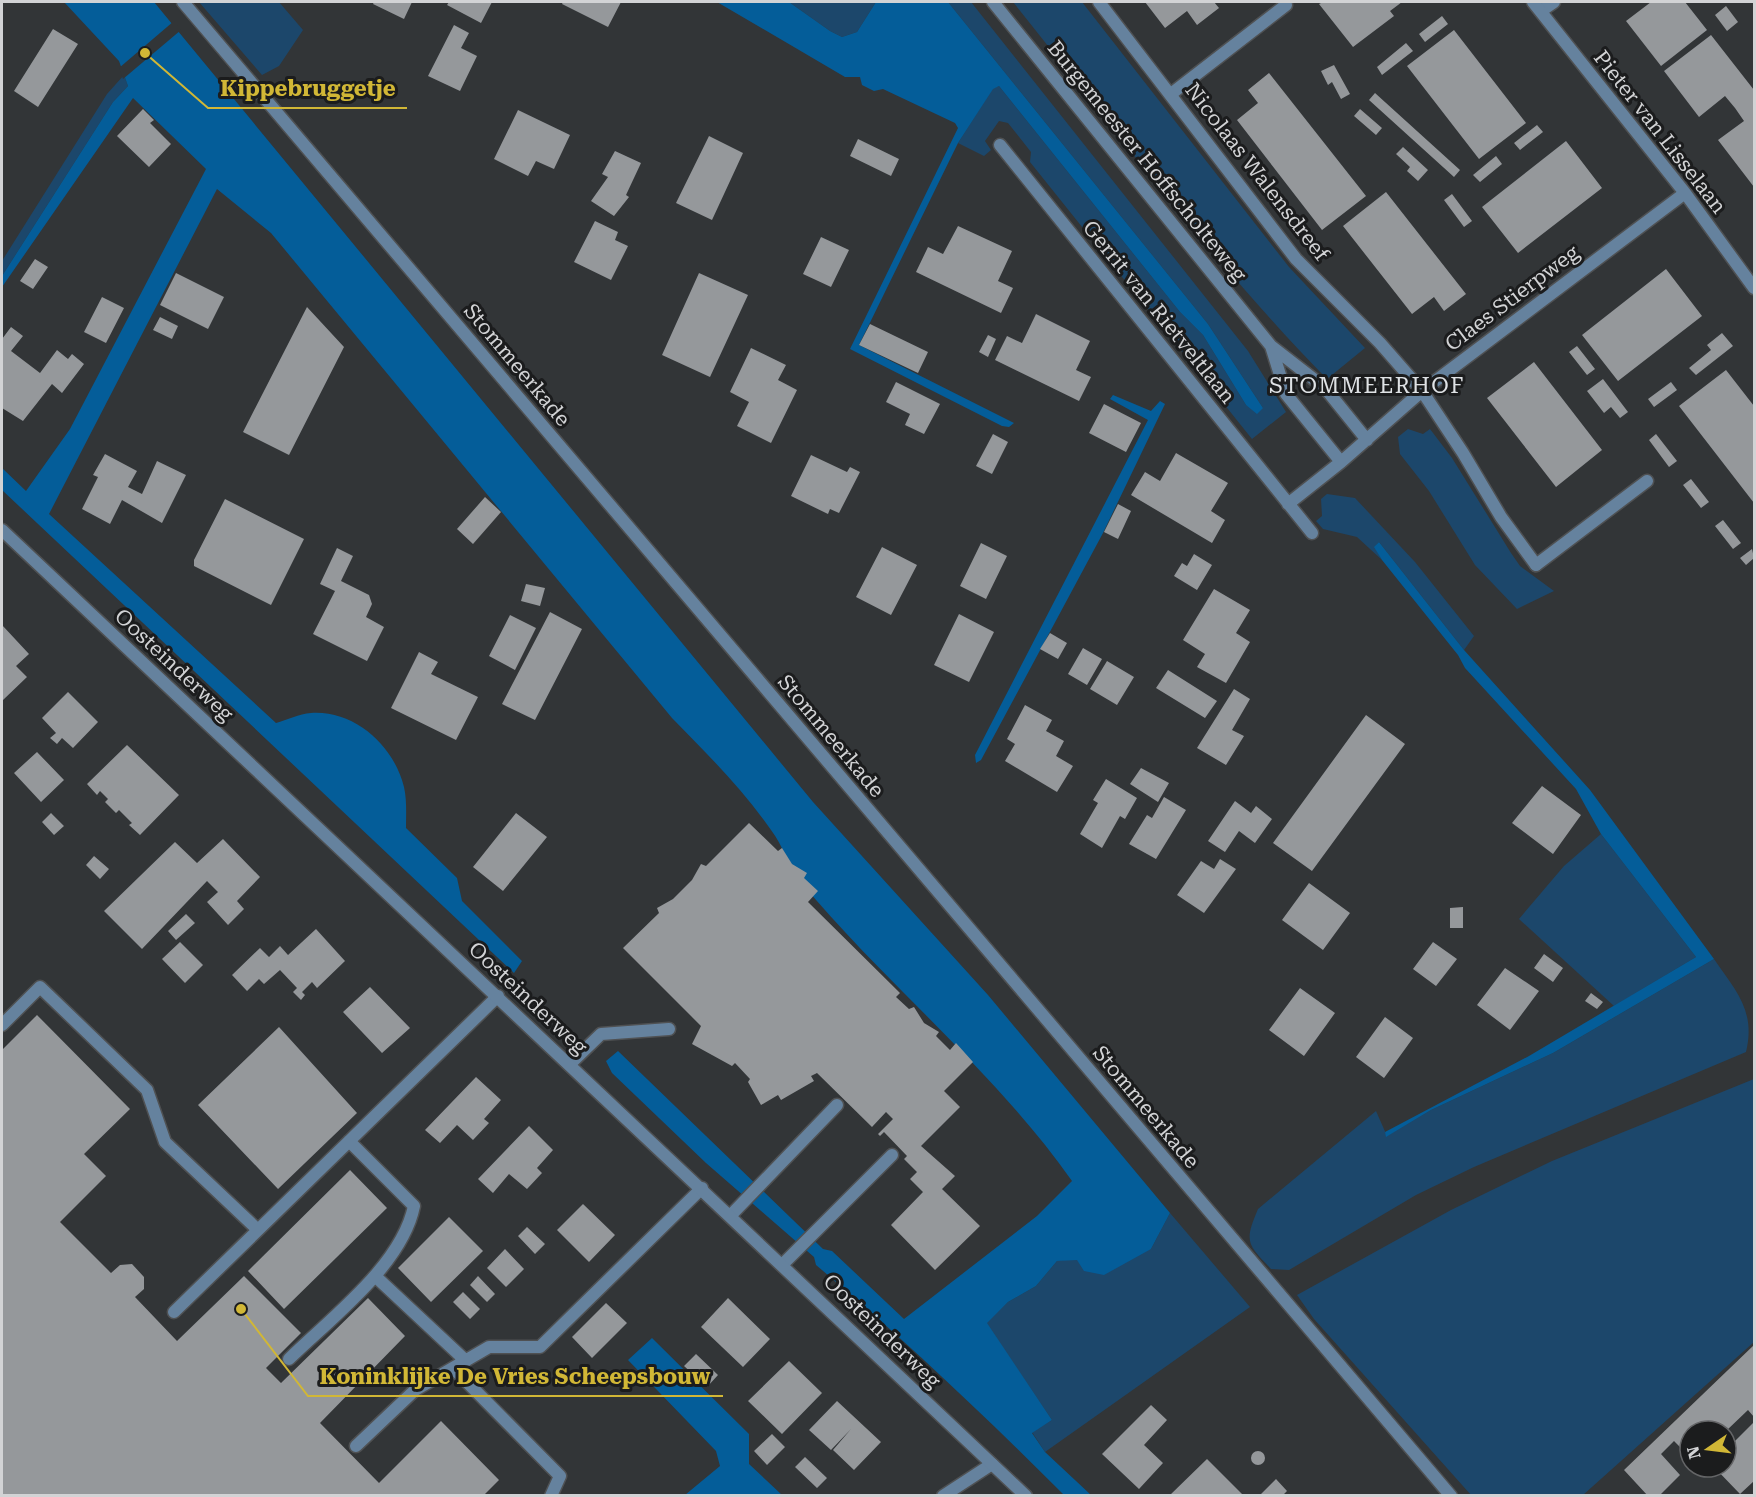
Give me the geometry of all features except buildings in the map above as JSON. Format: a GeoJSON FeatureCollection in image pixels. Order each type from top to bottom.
{"type":"FeatureCollection","features":[{"type":"Feature","properties":{"kind":"street","name":"Stommeerkade"},"geometry":{"type":"LineString","coordinates":[[183,2],[1450,1496]]}},
{"type":"Feature","properties":{"kind":"street","name":"Burgemeester Hoffscholteweg"},"geometry":{"type":"LineString","coordinates":[[993,2],[1271,346],[1325,388],[1367,440]]}},
{"type":"Feature","properties":{"kind":"street","name":"Nicolaas Walensdreef"},"geometry":{"type":"LineString","coordinates":[[1099,2],[1296,259],[1380,343],[1422,391],[1464,453],[1501,517],[1536,565],[1647,481]]}},
{"type":"Feature","properties":{"kind":"street"},"geometry":{"type":"LineString","coordinates":[[1537,6],[1554,2]]}},
{"type":"Feature","properties":{"kind":"street"},"geometry":{"type":"LineString","coordinates":[[1171,94],[1286,5]]}},
{"type":"Feature","properties":{"kind":"street","name":"Pieter van Lisselaan"},"geometry":{"type":"LineString","coordinates":[[1537,6],[1685,193],[1755,288]]}},
{"type":"Feature","properties":{"kind":"street","name":"Gerrit van Rietveltlaan"},"geometry":{"type":"LineString","coordinates":[[1000,145],[1312,533]]}},
{"type":"Feature","properties":{"kind":"street","name":"Claes Stierpweg"},"geometry":{"type":"LineString","coordinates":[[1341,462],[1422,391],[1685,193]]}},
{"type":"Feature","properties":{"kind":"street","name":"Burgemeester Hoffscholteweg"},"geometry":{"type":"LineString","coordinates":[[1271,346],[1286,394],[1341,462]]}},
{"type":"Feature","properties":{"kind":"street"},"geometry":{"type":"LineString","coordinates":[[1288,504],[1341,462]]}},
{"type":"Feature","properties":{"kind":"street","name":"Oosteinderweg"},"geometry":{"type":"LineString","coordinates":[[2,530],[783,1264],[1026,1496]]}},
{"type":"Feature","properties":{"kind":"street"},"geometry":{"type":"LineString","coordinates":[[2,1025],[40,987],[147,1090],[165,1142],[258,1230]]}},
{"type":"Feature","properties":{"kind":"street"},"geometry":{"type":"LineString","coordinates":[[174,1312],[498,996]]}},
{"type":"Feature","properties":{"kind":"street"},"geometry":{"type":"LineString","coordinates":[[570,1064],[601,1034],[669,1029]]}},
{"type":"Feature","properties":{"kind":"street"},"geometry":{"type":"LineString","coordinates":[[731,1215],[837,1105]]}},
{"type":"Feature","properties":{"kind":"street"},"geometry":{"type":"LineString","coordinates":[[289,1359],[375,1276],[410,1226],[414,1206],[349,1142]]}},
{"type":"Feature","properties":{"kind":"street"},"geometry":{"type":"LineString","coordinates":[[783,1264],[892,1155]]}},
{"type":"Feature","properties":{"kind":"street"},"geometry":{"type":"LineString","coordinates":[[356,1446],[415,1390],[489,1347],[540,1347],[702,1188]]}},
{"type":"Feature","properties":{"kind":"street"},"geometry":{"type":"LineString","coordinates":[[375,1276],[466,1360]]}},
{"type":"Feature","properties":{"kind":"street"},"geometry":{"type":"LineString","coordinates":[[453,1368],[560,1476],[551,1496]]}},
{"type":"Feature","properties":{"kind":"street"},"geometry":{"type":"LineString","coordinates":[[943,1496],[992,1464]]}},
{"type":"Feature","properties":{"kind":"shaded area"},"geometry":{"type":"Polygon","coordinates":[[[64,2],[154,2],[813,802],[988,995],[1170,1213],[1151,1249],[1104,1275],[1084,1271],[1077,1260],[1057,1261],[1036,1286],[1008,1302],[987,1323],[1052,1420],[1032,1433],[1045,1452],[1091,1495],[1064,1495],[943,1377],[816,1265],[814,1257],[706,1163],[612,1073],[606,1061],[618,1051],[823,1249],[832,1251],[904,1319],[1037,1216],[1072,1181],[1009,1102],[833,919],[800,881],[775,836],[748,800],[672,718],[271,233],[217,189],[49,514],[276,723],[311,713],[327,714],[357,724],[370,733],[382,745],[399,772],[406,802],[406,828],[457,878],[462,901],[522,961],[514,973],[2,490],[2,468],[26,491],[70,429],[206,169],[133,98],[2,287],[2,276],[113,102],[128,86],[119,61],[64,2]]]}},
{"type":"Feature","properties":{"kind":"shaded area"},"geometry":{"type":"Polygon","coordinates":[[[199,2],[279,2],[303,30],[279,66],[262,75],[199,2]]]}},
{"type":"Feature","properties":{"kind":"shaded area"},"geometry":{"type":"Polygon","coordinates":[[[717,2],[789,2],[842,37],[857,32],[876,2],[948,2],[1208,324],[1263,408],[1257,414],[1246,405],[1203,335],[1180,312],[999,86],[993,89],[958,143],[859,345],[1014,423],[1009,427],[1002,426],[850,349],[958,128],[955,123],[883,89],[874,91],[862,85],[860,77],[845,77],[717,2]]]}},
{"type":"Feature","properties":{"kind":"shaded area"},"geometry":{"type":"Polygon","coordinates":[[[789,2],[876,2],[857,32],[842,37],[789,2]]]}},
{"type":"Feature","properties":{"kind":"shaded area"},"geometry":{"type":"Polygon","coordinates":[[[948,2],[971,2],[1248,351],[1286,412],[1252,439],[1030,162],[1031,152],[1008,123],[999,121],[985,141],[991,150],[984,156],[958,143],[993,88],[999,86],[1180,312],[1203,335],[1246,405],[1263,408],[1208,324],[948,2]]]}},
{"type":"Feature","properties":{"kind":"shaded area"},"geometry":{"type":"Polygon","coordinates":[[[1013,2],[1082,2],[1289,267],[1365,348],[1327,379],[1204,242],[1013,2]]]}},
{"type":"Feature","properties":{"kind":"shaded area"},"geometry":{"type":"Polygon","coordinates":[[[124,75],[128,86],[113,102],[2,276],[2,261],[107,94],[124,75]]]}},
{"type":"Feature","properties":{"kind":"shaded area"},"geometry":{"type":"Polygon","coordinates":[[[1113,395],[1151,411],[1160,401],[1165,404],[1103,533],[981,760],[976,763],[975,755],[1148,420],[1110,399],[1113,395]]]}},
{"type":"Feature","properties":{"kind":"shaded area"},"geometry":{"type":"Polygon","coordinates":[[[1408,429],[1423,434],[1430,429],[1452,458],[1520,566],[1554,591],[1517,609],[1475,565],[1429,491],[1400,454],[1398,437],[1408,429]]]}},
{"type":"Feature","properties":{"kind":"shaded area"},"geometry":{"type":"Polygon","coordinates":[[[1327,494],[1355,498],[1415,562],[1474,636],[1464,650],[1379,542],[1375,547],[1382,560],[1357,537],[1323,529],[1316,521],[1322,516],[1321,499],[1327,494]]]}},
{"type":"Feature","properties":{"kind":"shaded area"},"geometry":{"type":"Polygon","coordinates":[[[1379,542],[1464,650],[1590,790],[1714,959],[1553,1053],[1431,1110],[1386,1137],[1385,1132],[1529,1056],[1696,957],[1601,834],[1576,789],[1465,668],[1458,655],[1382,560],[1374,547],[1379,542]]]}},
{"type":"Feature","properties":{"kind":"shaded area"},"geometry":{"type":"Polygon","coordinates":[[[1601,834],[1696,957],[1614,1006],[1519,919],[1564,866],[1601,834]]]}},
{"type":"Feature","properties":{"kind":"shaded area"},"geometry":{"type":"Polygon","coordinates":[[[1714,959],[1742,1002],[1746,1013],[1748,1038],[1746,1052],[1474,1167],[1416,1195],[1289,1270],[1271,1269],[1253,1248],[1250,1236],[1258,1209],[1376,1111],[1387,1136],[1431,1110],[1553,1053],[1714,959]]]}},
{"type":"Feature","properties":{"kind":"shaded area"},"geometry":{"type":"Polygon","coordinates":[[[1754,1079],[1754,1342],[1583,1495],[1471,1495],[1314,1319],[1297,1295],[1451,1210],[1552,1161],[1754,1079]]]}},
{"type":"Feature","properties":{"kind":"shaded area"},"geometry":{"type":"Polygon","coordinates":[[[1170,1213],[1250,1307],[1045,1452],[1032,1432],[1052,1420],[986,1323],[1008,1302],[1036,1286],[1057,1261],[1151,1249],[1170,1213]]]}},
{"type":"Feature","properties":{"kind":"shaded area"},"geometry":{"type":"Polygon","coordinates":[[[652,1338],[749,1434],[749,1464],[782,1495],[685,1495],[720,1466],[716,1451],[628,1360],[652,1338]]]}},
{"type":"Feature","properties":{"kind":"pier"},"geometry":{"type":"Polygon","coordinates":[[[174,21],[181,30],[123,79],[119,68],[174,21]]]}},
{"type":"Feature","properties":{"kind":"place","name":"Kippebruggetje"},"geometry":{"type":"Point","coordinates":[145,53]}},
{"type":"Feature","properties":{"kind":"place","name":"Koninklijke De Vries Scheepsbouw"},"geometry":{"type":"Point","coordinates":[241,1309]}},
{"type":"Feature","properties":{"kind":"district","name":"STOMMEERHOF"},"geometry":{"type":"Point","coordinates":[1367,385]}}]}
